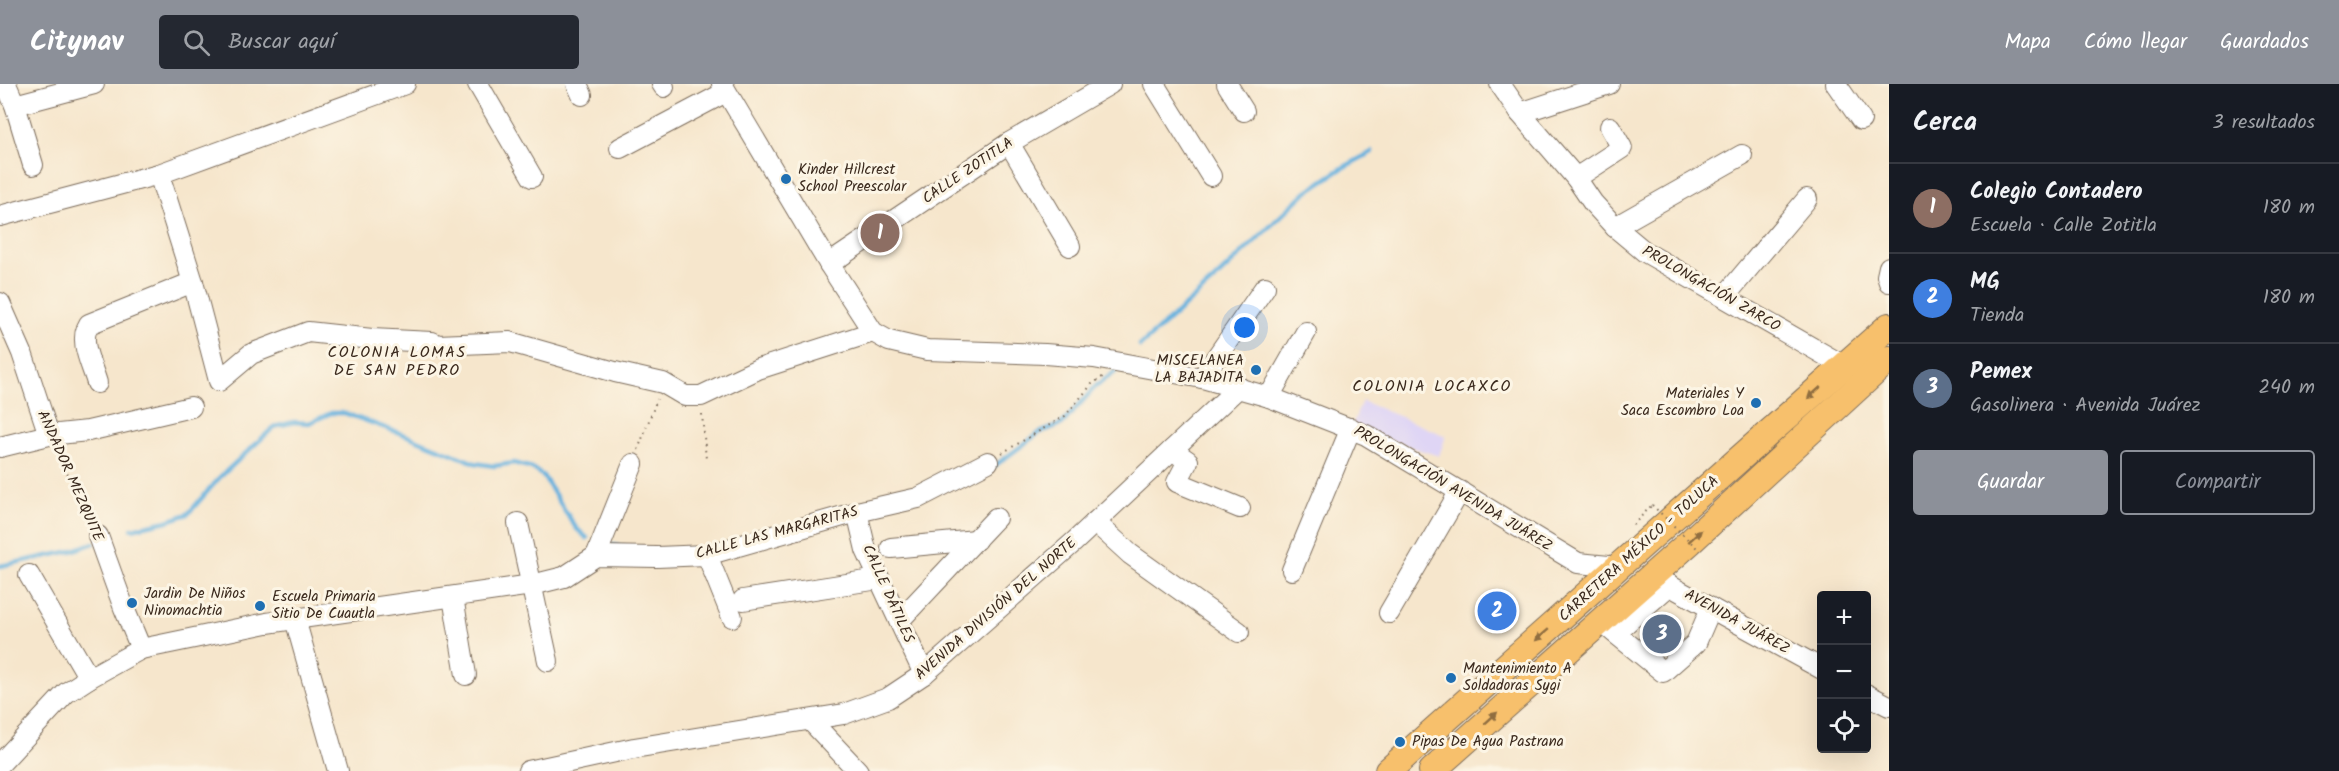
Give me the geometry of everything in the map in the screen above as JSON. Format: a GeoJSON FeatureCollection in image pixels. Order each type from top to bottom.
{"type":"FeatureCollection","features":[{"type":"Feature","properties":{"kind":"main road","name":"CARRETERA MÉXICO - TOLUCA"},"geometry":{"type":"LineString","coordinates":[[1388,771],[1889,326]]}},
{"type":"Feature","properties":{"kind":"main road","name":"CARRETERA MÉXICO - TOLUCA"},"geometry":{"type":"LineString","coordinates":[[1432,771],[1608,627],[1661,580],[1889,359]]}},
{"type":"Feature","properties":{"kind":"street"},"geometry":{"type":"LineString","coordinates":[[6,84],[15,105],[33,165]]}},
{"type":"Feature","properties":{"kind":"street"},"geometry":{"type":"LineString","coordinates":[[15,105],[94,84]]}},
{"type":"Feature","properties":{"kind":"street"},"geometry":{"type":"LineString","coordinates":[[0,216],[159,174],[405,84]]}},
{"type":"Feature","properties":{"kind":"street"},"geometry":{"type":"LineString","coordinates":[[478,84],[532,177]]}},
{"type":"Feature","properties":{"kind":"street","name":"CALLE ZOTITLA"},"geometry":{"type":"LineString","coordinates":[[829,264],[1009,143],[1110,84]]}},
{"type":"Feature","properties":{"kind":"street"},"geometry":{"type":"LineString","coordinates":[[1154,84],[1211,176]]}},
{"type":"Feature","properties":{"kind":"street"},"geometry":{"type":"LineString","coordinates":[[1227,84],[1244,111]]}},
{"type":"Feature","properties":{"kind":"street","name":"PROLONGACIÓN ZARCO"},"geometry":{"type":"LineString","coordinates":[[1500,84],[1520,113],[1576,178],[1593,203],[1645,252],[1844,366]]}},
{"type":"Feature","properties":{"kind":"street"},"geometry":{"type":"LineString","coordinates":[[1520,113],[1609,84]]}},
{"type":"Feature","properties":{"kind":"street"},"geometry":{"type":"LineString","coordinates":[[1836,84],[1861,120]]}},
{"type":"Feature","properties":{"kind":"street"},"geometry":{"type":"LineString","coordinates":[[159,174],[193,282],[219,381],[252,354],[308,332],[372,339],[432,342],[438,345],[510,342],[663,383],[685,396],[701,396],[758,369],[873,332],[829,264],[724,88],[620,148]]}},
{"type":"Feature","properties":{"kind":"street"},"geometry":{"type":"LineString","coordinates":[[1576,178],[1622,148],[1610,127]]}},
{"type":"Feature","properties":{"kind":"street"},"geometry":{"type":"LineString","coordinates":[[1009,143],[1070,246]]}},
{"type":"Feature","properties":{"kind":"street"},"geometry":{"type":"LineString","coordinates":[[1615,226],[1742,155]]}},
{"type":"Feature","properties":{"kind":"street"},"geometry":{"type":"LineString","coordinates":[[1725,296],[1807,199]]}},
{"type":"Feature","properties":{"kind":"street"},"geometry":{"type":"LineString","coordinates":[[1889,267],[1887,276],[1889,282]]}},
{"type":"Feature","properties":{"kind":"street"},"geometry":{"type":"LineString","coordinates":[[97,383],[84,341],[85,331],[89,324],[193,282]]}},
{"type":"Feature","properties":{"kind":"street"},"geometry":{"type":"LineString","coordinates":[[1202,378],[1265,287]]}},
{"type":"Feature","properties":{"kind":"street","name":"ANDADOR MEZQUITE"},"geometry":{"type":"LineString","coordinates":[[0,303],[22,353],[49,435]]}},
{"type":"Feature","properties":{"kind":"street","name":"PROLONGACIÓN AVENIDA JUÁREZ"},"geometry":{"type":"LineString","coordinates":[[873,332],[889,341],[927,350],[1094,358],[1239,387],[1269,397],[1348,433],[1460,491],[1578,563],[1619,567]]}},
{"type":"Feature","properties":{"kind":"street"},"geometry":{"type":"LineString","coordinates":[[1269,397],[1305,332]]}},
{"type":"Feature","properties":{"kind":"street","name":"AVENIDA DIVISIÓN DEL NORTE"},"geometry":{"type":"LineString","coordinates":[[528,771],[599,763],[844,714],[888,698],[924,674],[1095,522],[1239,387]]}},
{"type":"Feature","properties":{"kind":"street"},"geometry":{"type":"LineString","coordinates":[[0,447],[49,435],[88,431],[191,407]]}},
{"type":"Feature","properties":{"kind":"street"},"geometry":{"type":"LineString","coordinates":[[1292,570],[1348,433]]}},
{"type":"Feature","properties":{"kind":"street"},"geometry":{"type":"LineString","coordinates":[[1172,450],[1188,461],[1177,482],[1240,508]]}},
{"type":"Feature","properties":{"kind":"street","name":"CALLE LAS MARGARITAS"},"geometry":{"type":"LineString","coordinates":[[596,556],[707,555],[857,512],[918,498],[988,462]]}},
{"type":"Feature","properties":{"kind":"street"},"geometry":{"type":"LineString","coordinates":[[0,764],[66,693],[141,649],[295,619],[532,585],[564,578],[596,556],[633,464]]}},
{"type":"Feature","properties":{"kind":"street"},"geometry":{"type":"LineString","coordinates":[[1389,613],[1460,491]]}},
{"type":"Feature","properties":{"kind":"street","name":"CALLE DÁTILES"},"geometry":{"type":"LineString","coordinates":[[857,512],[866,550],[924,674]]}},
{"type":"Feature","properties":{"kind":"street"},"geometry":{"type":"LineString","coordinates":[[899,621],[996,518]]}},
{"type":"Feature","properties":{"kind":"street"},"geometry":{"type":"LineString","coordinates":[[1095,522],[1130,554],[1239,632]]}},
{"type":"Feature","properties":{"kind":"street"},"geometry":{"type":"LineString","coordinates":[[518,523],[548,661]]}},
{"type":"Feature","properties":{"kind":"street","name":"ANDADOR MEZQUITE"},"geometry":{"type":"LineString","coordinates":[[98,536],[141,649]]}},
{"type":"Feature","properties":{"kind":"street"},"geometry":{"type":"LineString","coordinates":[[891,548],[976,540]]}},
{"type":"Feature","properties":{"kind":"street"},"geometry":{"type":"LineString","coordinates":[[707,555],[732,617]]}},
{"type":"Feature","properties":{"kind":"street"},"geometry":{"type":"LineString","coordinates":[[1578,563],[1582,587],[1578,603]]}},
{"type":"Feature","properties":{"kind":"street"},"geometry":{"type":"LineString","coordinates":[[29,575],[89,678]]}},
{"type":"Feature","properties":{"kind":"street"},"geometry":{"type":"LineString","coordinates":[[743,600],[879,579]]}},
{"type":"Feature","properties":{"kind":"street","name":"AVENIDA JUÁREZ"},"geometry":{"type":"LineString","coordinates":[[1661,580],[1817,667]]}},
{"type":"Feature","properties":{"kind":"street"},"geometry":{"type":"LineString","coordinates":[[453,597],[466,675]]}},
{"type":"Feature","properties":{"kind":"street"},"geometry":{"type":"LineString","coordinates":[[1608,627],[1663,672],[1696,643],[1711,609]]}},
{"type":"Feature","properties":{"kind":"street"},"geometry":{"type":"LineString","coordinates":[[295,619],[338,771]]}},
{"type":"Feature","properties":{"kind":"street"},"geometry":{"type":"LineString","coordinates":[[1871,696],[1889,706]]}},
{"type":"Feature","properties":{"kind":"street"},"geometry":{"type":"LineString","coordinates":[[810,720],[858,771]]}},
{"type":"Feature","properties":{"kind":"path"},"geometry":{"type":"LineString","coordinates":[[633,464],[663,383]]}},
{"type":"Feature","properties":{"kind":"path"},"geometry":{"type":"LineString","coordinates":[[988,462],[1065,416],[1092,384]]}},
{"type":"Feature","properties":{"kind":"path"},"geometry":{"type":"LineString","coordinates":[[701,396],[705,459]]}},
{"type":"Feature","properties":{"kind":"path","name":"ANDADOR MEZQUITE"},"geometry":{"type":"LineString","coordinates":[[49,435],[98,536]]}},
{"type":"Feature","properties":{"kind":"path"},"geometry":{"type":"LineString","coordinates":[[1633,525],[1652,506],[1700,551]]}},
{"type":"Feature","properties":{"kind":"shaded area"},"geometry":{"type":"Polygon","coordinates":[[[1362,401],[1446,436],[1439,456],[1351,428],[1362,401]]]}},
{"type":"Feature","properties":{"kind":"waterway"},"geometry":{"type":"LineString","coordinates":[[1140,346],[1214,280],[1306,192],[1372,152]]}},
{"type":"Feature","properties":{"kind":"waterway"},"geometry":{"type":"LineString","coordinates":[[993,467],[1039,433],[1062,424],[1096,386],[1115,372]]}},
{"type":"Feature","properties":{"kind":"waterway"},"geometry":{"type":"LineString","coordinates":[[132,529],[188,514],[220,477],[274,427],[294,422],[309,423],[331,413],[344,413],[475,463],[494,466],[514,463],[532,468],[543,476],[576,528],[587,538]]}},
{"type":"Feature","properties":{"kind":"waterway"},"geometry":{"type":"LineString","coordinates":[[0,566],[71,551],[94,543]]}},
{"type":"Feature","properties":{"kind":"waterway"},"geometry":{"type":"LineString","coordinates":[[608,545],[625,547]]}},
{"type":"Feature","properties":{"kind":"place","name":"Kinder Hillcrest School Preescolar"},"geometry":{"type":"Point","coordinates":[786,179]}},
{"type":"Feature","properties":{"kind":"place","name":"Colegio Contadero"},"geometry":{"type":"Point","coordinates":[880,233]}},
{"type":"Feature","properties":{"kind":"place","name":"MISCELANEA LA BAJADITA"},"geometry":{"type":"Point","coordinates":[1256,370]}},
{"type":"Feature","properties":{"kind":"place","name":"Materiales Y Saca Escombro Loa"},"geometry":{"type":"Point","coordinates":[1756,403]}},
{"type":"Feature","properties":{"kind":"place","name":"Jardin De Niños Ninomachtia"},"geometry":{"type":"Point","coordinates":[132,603]}},
{"type":"Feature","properties":{"kind":"place","name":"Escuela Primaria Sitio De Cuautla"},"geometry":{"type":"Point","coordinates":[260,606]}},
{"type":"Feature","properties":{"kind":"place","name":"MG"},"geometry":{"type":"Point","coordinates":[1497,611]}},
{"type":"Feature","properties":{"kind":"place","name":"Pemex"},"geometry":{"type":"Point","coordinates":[1662,634]}},
{"type":"Feature","properties":{"kind":"place","name":"Mantenimiento A Soldadoras Sygi"},"geometry":{"type":"Point","coordinates":[1451,678]}},
{"type":"Feature","properties":{"kind":"place","name":"Pipas De Agua Pastrana"},"geometry":{"type":"Point","coordinates":[1400,742]}},
{"type":"Feature","properties":{"kind":"district","name":"COLONIA LOMAS DE SAN PEDRO"},"geometry":{"type":"Point","coordinates":[397,361]}},
{"type":"Feature","properties":{"kind":"district","name":"COLONIA LOCAXCO"},"geometry":{"type":"Point","coordinates":[1432,386]}}]}
